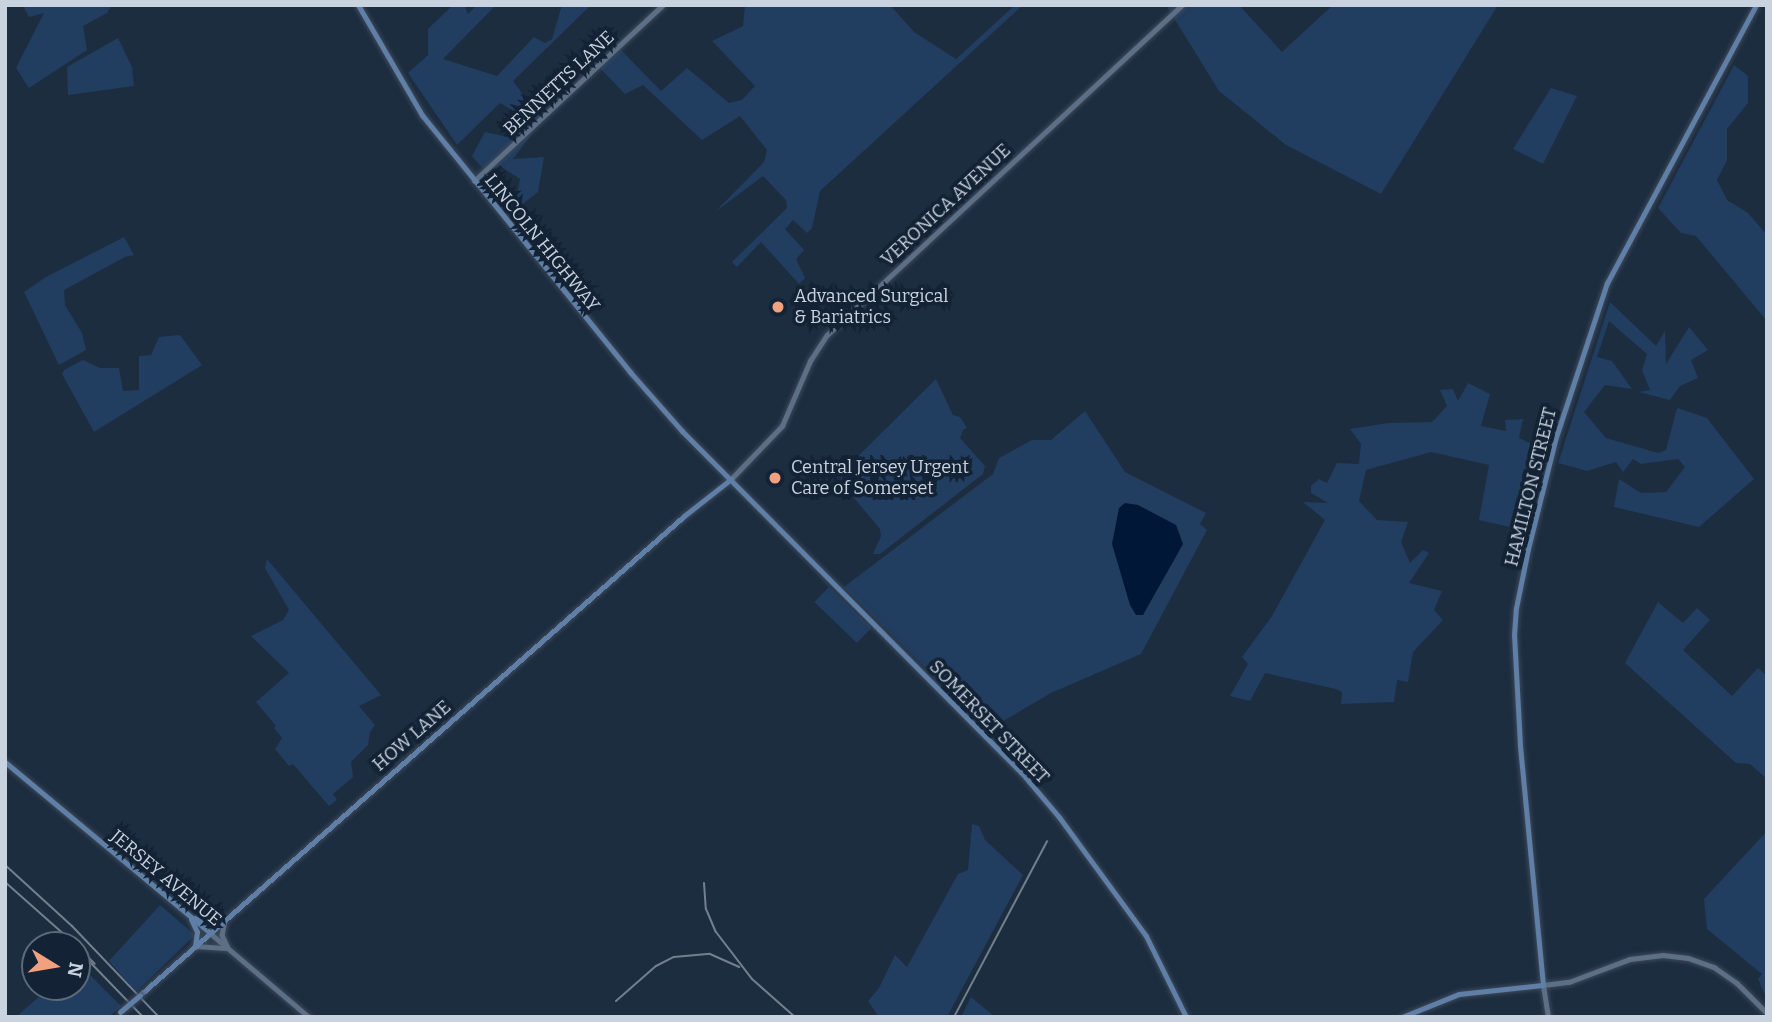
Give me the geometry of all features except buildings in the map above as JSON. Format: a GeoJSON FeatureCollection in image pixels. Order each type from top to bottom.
{"type":"FeatureCollection","features":[{"type":"Feature","properties":{"kind":"main road","name":"LINCOLN HIGHWAY"},"geometry":{"type":"LineString","coordinates":[[358,5],[412,101],[474,181],[630,372],[731,479]]}},
{"type":"Feature","properties":{"kind":"main road","name":"HAMILTON STREET"},"geometry":{"type":"LineString","coordinates":[[1543,985],[1517,703],[1514,635],[1516,608],[1528,549],[1556,437],[1608,283],[1756,5]]}},
{"type":"Feature","properties":{"kind":"main road","name":"HOW LANE"},"geometry":{"type":"LineString","coordinates":[[118,1014],[684,516],[731,479]]}},
{"type":"Feature","properties":{"kind":"main road","name":"SOMERSET STREET"},"geometry":{"type":"LineString","coordinates":[[731,479],[1028,780],[1139,926],[1186,1017]]}},
{"type":"Feature","properties":{"kind":"main road","name":"JERSEY AVENUE"},"geometry":{"type":"LineString","coordinates":[[5,762],[210,933]]}},
{"type":"Feature","properties":{"kind":"main road"},"geometry":{"type":"LineString","coordinates":[[190,917],[205,922],[225,920]]}},
{"type":"Feature","properties":{"kind":"main road"},"geometry":{"type":"LineString","coordinates":[[190,917],[197,932],[195,946]]}},
{"type":"Feature","properties":{"kind":"main road"},"geometry":{"type":"LineString","coordinates":[[1402,1017],[1459,994],[1543,985]]}},
{"type":"Feature","properties":{"kind":"street","name":"BENNETTS LANE"},"geometry":{"type":"LineString","coordinates":[[474,181],[663,5]]}},
{"type":"Feature","properties":{"kind":"street","name":"VERONICA AVENUE"},"geometry":{"type":"LineString","coordinates":[[731,479],[782,426],[810,361],[827,335],[1182,5]]}},
{"type":"Feature","properties":{"kind":"street"},"geometry":{"type":"LineString","coordinates":[[225,920],[222,935],[228,948]]}},
{"type":"Feature","properties":{"kind":"street","name":"JERSEY AVENUE"},"geometry":{"type":"LineString","coordinates":[[210,933],[309,1017]]}},
{"type":"Feature","properties":{"kind":"street"},"geometry":{"type":"LineString","coordinates":[[195,946],[214,945],[228,948]]}},
{"type":"Feature","properties":{"kind":"street"},"geometry":{"type":"LineString","coordinates":[[1543,985],[1569,982],[1644,956],[1681,956],[1704,963],[1726,975],[1767,1013]]}},
{"type":"Feature","properties":{"kind":"street","name":"HAMILTON STREET"},"geometry":{"type":"LineString","coordinates":[[1543,985],[1548,1017]]}},
{"type":"Feature","properties":{"kind":"shaded area"},"geometry":{"type":"Polygon","coordinates":[[[27,5],[112,5],[107,13],[83,26],[87,50],[29,88],[16,68],[44,13],[29,17],[24,8],[27,5]]]}},
{"type":"Feature","properties":{"kind":"shaded area"},"geometry":{"type":"Polygon","coordinates":[[[453,5],[464,5],[468,14],[477,5],[496,5],[443,59],[497,76],[534,37],[545,43],[552,39],[562,5],[591,5],[513,81],[542,120],[513,159],[544,157],[538,192],[514,211],[520,179],[500,166],[484,170],[472,156],[485,132],[508,137],[517,113],[500,103],[457,145],[408,73],[428,55],[428,29],[453,5]]]}},
{"type":"Feature","properties":{"kind":"shaded area"},"geometry":{"type":"Polygon","coordinates":[[[745,5],[890,5],[914,32],[956,59],[1015,5],[1023,5],[820,191],[812,228],[807,233],[793,220],[785,229],[804,250],[796,259],[805,278],[799,284],[761,242],[737,267],[732,262],[787,208],[786,200],[763,176],[715,212],[764,162],[767,150],[740,116],[702,140],[643,85],[625,94],[598,66],[618,47],[661,91],[687,68],[729,103],[742,100],[755,86],[712,41],[743,26],[745,5]]]}},
{"type":"Feature","properties":{"kind":"shaded area"},"geometry":{"type":"Polygon","coordinates":[[[1166,5],[1239,5],[1282,52],[1333,5],[1498,5],[1381,194],[1286,145],[1219,91],[1166,5]]]}},
{"type":"Feature","properties":{"kind":"shaded area"},"geometry":{"type":"Polygon","coordinates":[[[118,38],[132,67],[134,86],[68,95],[67,67],[118,38]]]}},
{"type":"Feature","properties":{"kind":"shaded area"},"geometry":{"type":"Polygon","coordinates":[[[1734,65],[1748,76],[1748,103],[1727,129],[1727,160],[1717,180],[1727,200],[1748,213],[1767,235],[1767,321],[1696,236],[1681,233],[1658,208],[1734,65]]]}},
{"type":"Feature","properties":{"kind":"shaded area"},"geometry":{"type":"Polygon","coordinates":[[[1551,88],[1577,96],[1543,164],[1513,149],[1551,88]]]}},
{"type":"Feature","properties":{"kind":"shaded area"},"geometry":{"type":"Polygon","coordinates":[[[124,237],[134,255],[125,257],[64,290],[65,305],[82,333],[86,350],[59,365],[24,292],[46,277],[124,237]]]}},
{"type":"Feature","properties":{"kind":"shaded area"},"geometry":{"type":"Polygon","coordinates":[[[1610,302],[1656,346],[1665,331],[1666,364],[1689,327],[1708,350],[1691,360],[1698,378],[1680,386],[1670,400],[1639,392],[1650,390],[1642,370],[1647,354],[1609,321],[1597,357],[1612,361],[1632,389],[1605,385],[1584,412],[1606,438],[1658,453],[1666,450],[1677,408],[1707,418],[1754,479],[1699,527],[1614,507],[1619,479],[1641,493],[1666,492],[1685,467],[1678,459],[1641,464],[1633,459],[1623,472],[1616,462],[1587,471],[1558,463],[1610,302]]]}},
{"type":"Feature","properties":{"kind":"shaded area"},"geometry":{"type":"Polygon","coordinates":[[[180,335],[202,365],[94,432],[62,374],[64,370],[83,360],[100,368],[119,368],[123,391],[139,390],[139,356],[151,355],[159,337],[180,335]]]}},
{"type":"Feature","properties":{"kind":"shaded area"},"geometry":{"type":"Polygon","coordinates":[[[936,379],[953,415],[960,417],[967,428],[963,430],[960,438],[985,466],[983,474],[880,554],[873,554],[881,536],[880,529],[848,491],[839,475],[936,379]]]}},
{"type":"Feature","properties":{"kind":"shaded area"},"geometry":{"type":"Polygon","coordinates":[[[1468,383],[1490,394],[1481,426],[1506,431],[1505,420],[1523,419],[1519,438],[1542,449],[1523,530],[1479,520],[1489,465],[1431,452],[1366,470],[1359,501],[1377,520],[1408,522],[1401,542],[1410,563],[1423,550],[1429,553],[1409,583],[1442,591],[1434,610],[1443,620],[1413,652],[1408,682],[1397,680],[1394,702],[1341,704],[1342,692],[1336,689],[1265,673],[1250,701],[1230,696],[1248,664],[1242,657],[1272,616],[1325,520],[1303,502],[1328,503],[1311,493],[1311,486],[1319,479],[1327,483],[1337,463],[1359,464],[1361,444],[1350,429],[1388,423],[1432,422],[1447,406],[1440,390],[1453,389],[1458,401],[1468,383]]]}},
{"type":"Feature","properties":{"kind":"shaded area"},"geometry":{"type":"Polygon","coordinates":[[[1085,411],[1125,472],[1206,513],[1200,524],[1207,530],[1141,654],[1051,693],[988,730],[844,587],[993,474],[999,458],[1032,440],[1051,440],[1085,411]]]}},
{"type":"Feature","properties":{"kind":"shaded area"},"geometry":{"type":"Polygon","coordinates":[[[1125,503],[1138,505],[1176,525],[1183,544],[1143,615],[1136,615],[1130,605],[1112,544],[1119,508],[1125,503]]]}},
{"type":"Feature","properties":{"kind":"shaded area"},"geometry":{"type":"Polygon","coordinates":[[[267,559],[381,695],[359,706],[375,725],[370,732],[368,745],[351,762],[353,777],[333,794],[337,800],[329,806],[293,764],[289,766],[275,749],[282,738],[274,728],[276,726],[256,702],[289,673],[251,636],[283,620],[289,610],[265,568],[267,559]]]}},
{"type":"Feature","properties":{"kind":"shaded area"},"geometry":{"type":"Polygon","coordinates":[[[829,587],[871,628],[857,643],[814,602],[829,587]]]}},
{"type":"Feature","properties":{"kind":"shaded area"},"geometry":{"type":"Polygon","coordinates":[[[1658,602],[1683,623],[1697,608],[1710,620],[1683,650],[1732,696],[1758,668],[1767,676],[1767,779],[1750,764],[1736,763],[1625,663],[1658,602]]]}},
{"type":"Feature","properties":{"kind":"shaded area"},"geometry":{"type":"Polygon","coordinates":[[[972,824],[979,826],[985,840],[1023,875],[947,1017],[879,1017],[868,1001],[879,988],[895,955],[907,967],[958,874],[968,870],[972,824]]]}},
{"type":"Feature","properties":{"kind":"shaded area"},"geometry":{"type":"Polygon","coordinates":[[[1767,831],[1767,999],[1758,979],[1762,974],[1707,929],[1704,899],[1767,831]]]}},
{"type":"Feature","properties":{"kind":"shaded area"},"geometry":{"type":"Polygon","coordinates":[[[160,905],[195,935],[136,992],[109,961],[160,905]]]}},
{"type":"Feature","properties":{"kind":"shaded area"},"geometry":{"type":"Polygon","coordinates":[[[91,976],[121,1006],[109,1017],[16,1017],[34,1001],[91,1001],[91,976]]]}},
{"type":"Feature","properties":{"kind":"shaded area"},"geometry":{"type":"Polygon","coordinates":[[[971,997],[995,1017],[961,1017],[971,997]]]}},
{"type":"Feature","properties":{"kind":"railway"},"geometry":{"type":"LineString","coordinates":[[954,1017],[1047,841]]}},
{"type":"Feature","properties":{"kind":"railway"},"geometry":{"type":"LineString","coordinates":[[5,865],[72,926],[159,1017]]}},
{"type":"Feature","properties":{"kind":"railway"},"geometry":{"type":"LineString","coordinates":[[5,882],[60,931]]}},
{"type":"Feature","properties":{"kind":"railway"},"geometry":{"type":"LineString","coordinates":[[704,883],[706,909],[716,932],[752,979],[795,1017]]}},
{"type":"Feature","properties":{"kind":"railway"},"geometry":{"type":"LineString","coordinates":[[616,1001],[656,966],[674,957],[710,954],[739,967]]}},
{"type":"Feature","properties":{"kind":"railway"},"geometry":{"type":"LineString","coordinates":[[91,960],[95,964]]}},
{"type":"Feature","properties":{"kind":"railway"},"geometry":{"type":"LineString","coordinates":[[91,963],[143,1017]]}},
{"type":"Feature","properties":{"kind":"place","name":"Advanced Surgical & Bariatrics"},"geometry":{"type":"Point","coordinates":[778,307]}},
{"type":"Feature","properties":{"kind":"place","name":"Central Jersey Urgent Care of Somerset"},"geometry":{"type":"Point","coordinates":[775,478]}}]}
